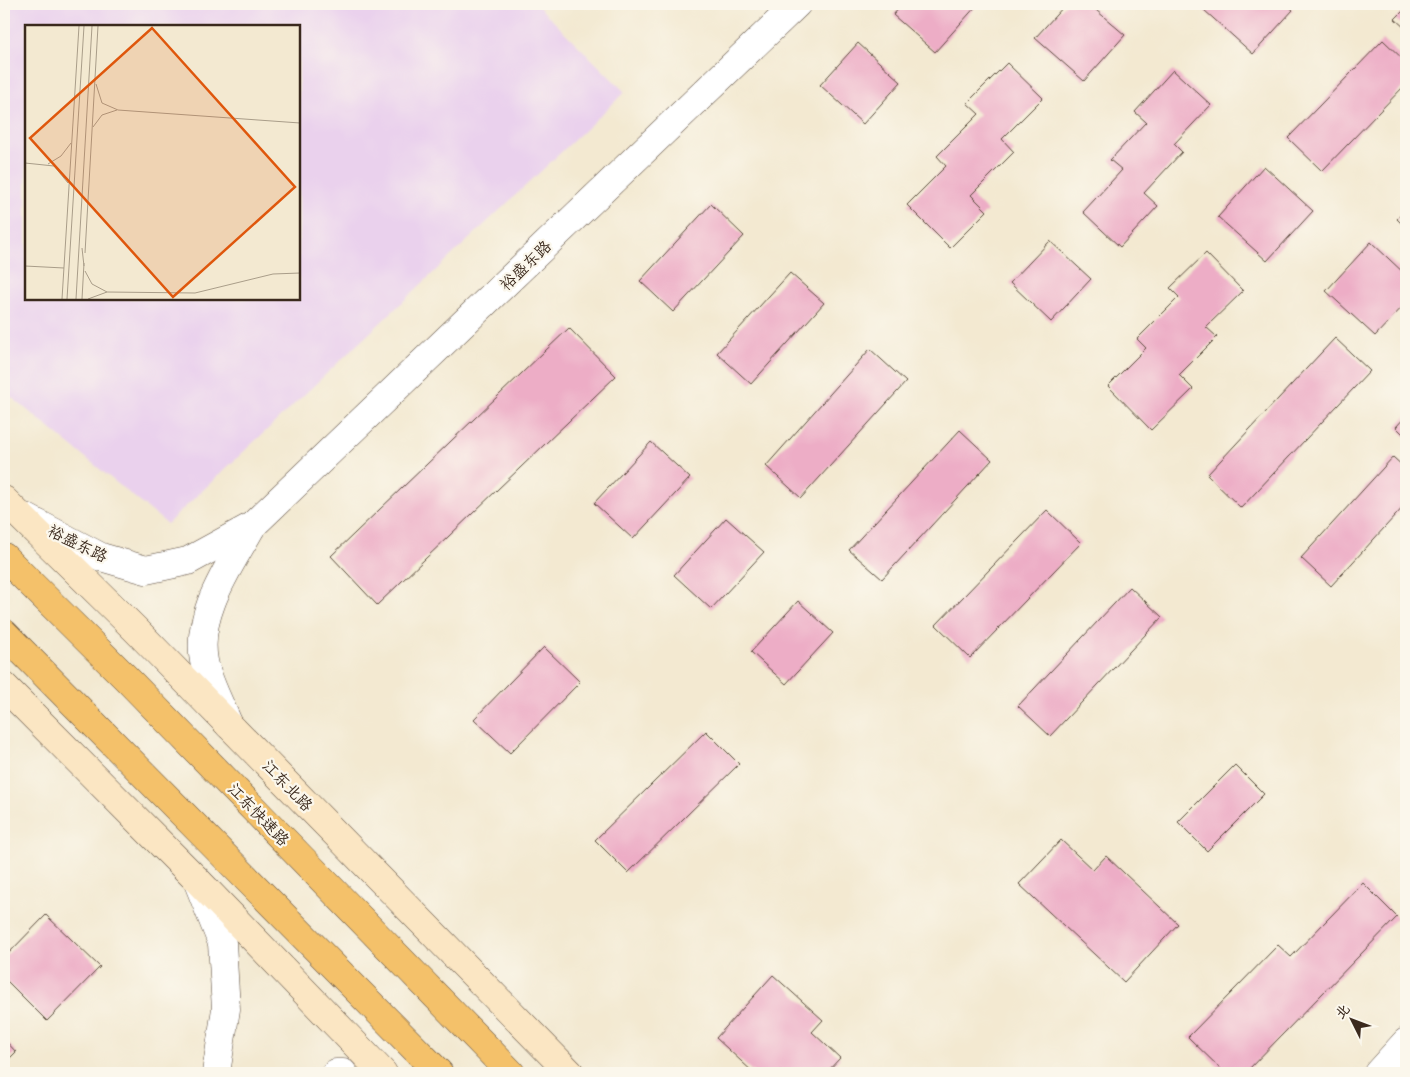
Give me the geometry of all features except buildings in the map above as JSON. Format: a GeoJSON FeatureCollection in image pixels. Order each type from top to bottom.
{"type":"FeatureCollection","features":[{"type":"Feature","properties":{"kind":"highway","name":"江东快速路"},"geometry":{"type":"LineString","coordinates":[[4,557],[126,678],[512,1073]]}},
{"type":"Feature","properties":{"kind":"highway"},"geometry":{"type":"LineString","coordinates":[[4,633],[439,1073]]}},
{"type":"Feature","properties":{"kind":"main road","name":"江东北路"},"geometry":{"type":"LineString","coordinates":[[10,506],[229,725],[570,1073]]}},
{"type":"Feature","properties":{"kind":"main road"},"geometry":{"type":"LineString","coordinates":[[4,686],[197,880],[383,1073]]}},
{"type":"Feature","properties":{"kind":"street","name":"裕盛东路"},"geometry":{"type":"LineString","coordinates":[[10,506],[101,557],[146,570],[188,561],[252,526],[797,4]]}},
{"type":"Feature","properties":{"kind":"street","name":"裕盛东路"},"geometry":{"type":"LineString","coordinates":[[229,725],[204,661],[204,628],[218,586],[252,526]]}},
{"type":"Feature","properties":{"kind":"street"},"geometry":{"type":"LineString","coordinates":[[197,880],[222,943],[226,1009],[216,1073]]}},
{"type":"Feature","properties":{"kind":"street"},"geometry":{"type":"LineString","coordinates":[[1378,1073],[1406,1042]]}},
{"type":"Feature","properties":{"kind":"street"},"geometry":{"type":"LineString","coordinates":[[336,1073],[343,1073]]}},
{"type":"Feature","properties":{"kind":"shaded area"},"geometry":{"type":"Polygon","coordinates":[[[4,4],[536,4],[625,92],[167,524],[4,391],[4,4]]]}}]}
